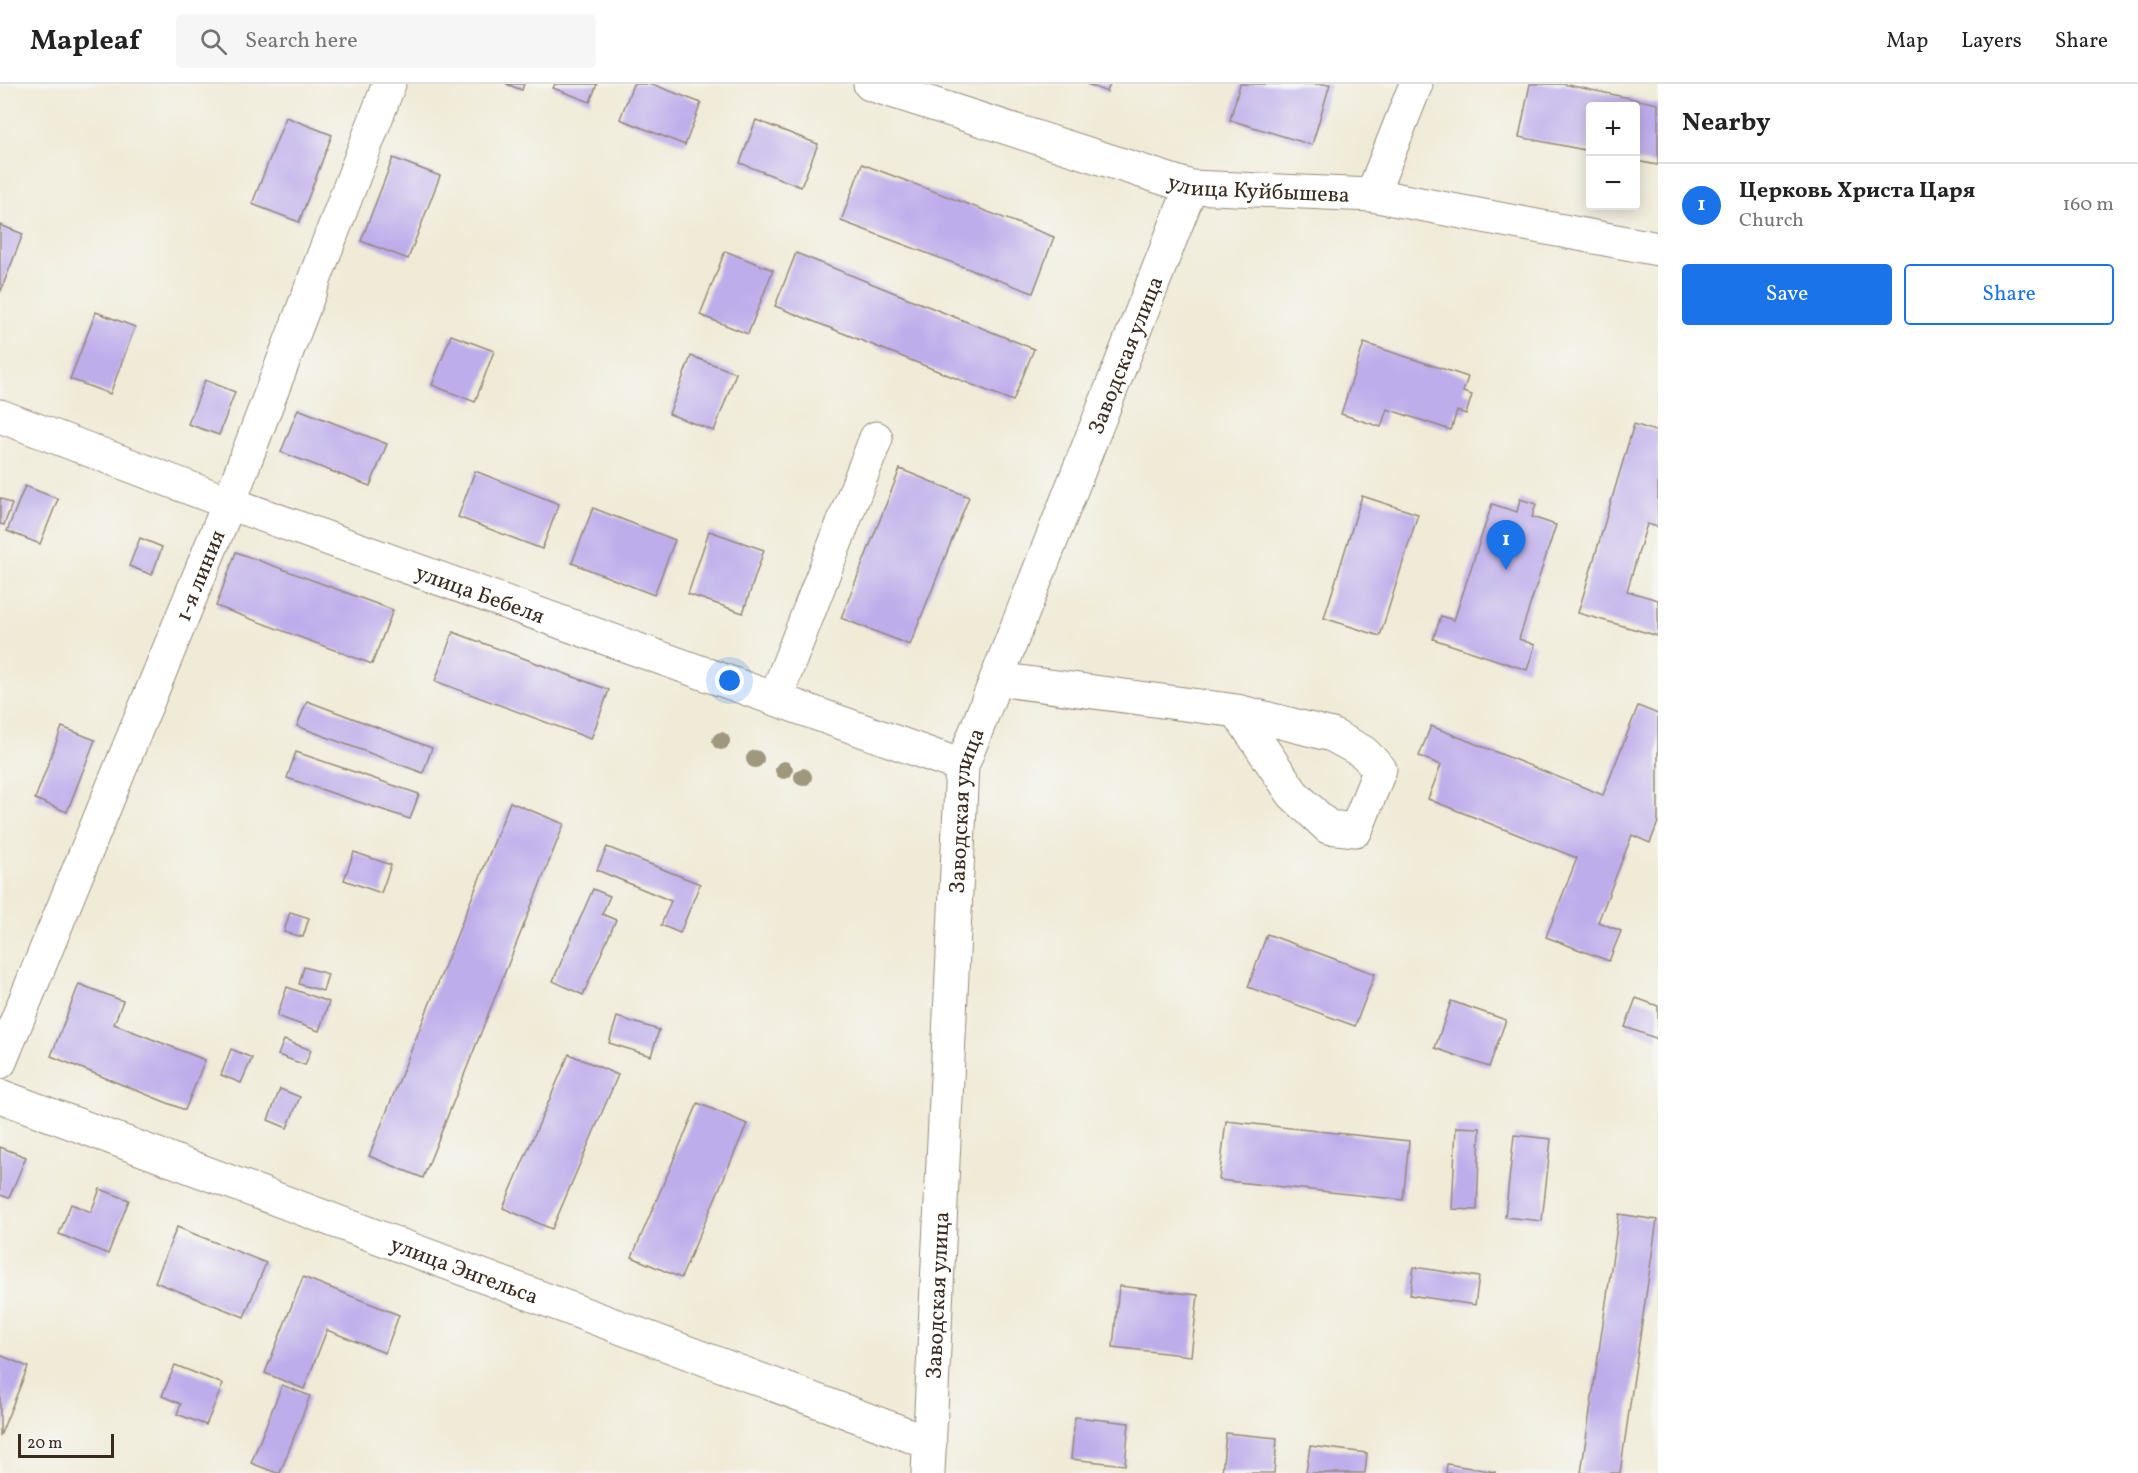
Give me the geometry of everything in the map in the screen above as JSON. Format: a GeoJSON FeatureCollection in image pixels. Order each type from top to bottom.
{"type":"FeatureCollection","features":[{"type":"Feature","properties":{"kind":"street","name":"1-я линия"},"geometry":{"type":"LineString","coordinates":[[0,1062],[229,503],[388,84]]}},
{"type":"Feature","properties":{"kind":"street","name":"улица Куйбышева"},"geometry":{"type":"LineString","coordinates":[[870,84],[1191,187],[1372,195],[1658,249]]}},
{"type":"Feature","properties":{"kind":"street"},"geometry":{"type":"LineString","coordinates":[[1372,195],[1416,84]]}},
{"type":"Feature","properties":{"kind":"street","name":"Заводская улица"},"geometry":{"type":"LineString","coordinates":[[929,1458],[962,766],[1191,187]]}},
{"type":"Feature","properties":{"kind":"street","name":"улица Бебеля"},"geometry":{"type":"LineString","coordinates":[[0,417],[229,503],[962,766]]}},
{"type":"Feature","properties":{"kind":"street"},"geometry":{"type":"LineString","coordinates":[[775,699],[876,438]]}},
{"type":"Feature","properties":{"kind":"street"},"geometry":{"type":"LineString","coordinates":[[996,679],[1237,711]]}},
{"type":"Feature","properties":{"kind":"street","name":"улица Энгельса"},"geometry":{"type":"LineString","coordinates":[[0,1096],[929,1458]]}},
{"type":"Feature","properties":{"kind":"building"},"geometry":{"type":"Polygon","coordinates":[[[506,84],[524,84],[522,90],[506,84]]]}},
{"type":"Feature","properties":{"kind":"building"},"geometry":{"type":"Polygon","coordinates":[[[555,84],[597,84],[590,102],[553,88],[555,84]]]}},
{"type":"Feature","properties":{"kind":"building"},"geometry":{"type":"Polygon","coordinates":[[[633,84],[652,84],[701,103],[685,145],[620,119],[633,84]]]}},
{"type":"Feature","properties":{"kind":"building"},"geometry":{"type":"Polygon","coordinates":[[[1087,84],[1110,84],[1107,92],[1087,84]]]}},
{"type":"Feature","properties":{"kind":"building"},"geometry":{"type":"Polygon","coordinates":[[[1240,84],[1330,84],[1312,145],[1230,120],[1240,84]]]}},
{"type":"Feature","properties":{"kind":"building"},"geometry":{"type":"Polygon","coordinates":[[[1530,84],[1563,84],[1658,104],[1658,165],[1640,162],[1640,102],[1586,102],[1586,150],[1519,137],[1530,84]]]}},
{"type":"Feature","properties":{"kind":"building"},"geometry":{"type":"Polygon","coordinates":[[[286,117],[332,135],[299,222],[252,204],[286,117]]]}},
{"type":"Feature","properties":{"kind":"building"},"geometry":{"type":"Polygon","coordinates":[[[756,120],[818,144],[801,187],[740,163],[756,120]]]}},
{"type":"Feature","properties":{"kind":"building"},"geometry":{"type":"Polygon","coordinates":[[[393,158],[440,176],[408,259],[361,241],[393,158]]]}},
{"type":"Feature","properties":{"kind":"building"},"geometry":{"type":"Polygon","coordinates":[[[862,164],[1054,237],[1033,293],[841,221],[862,164]]]}},
{"type":"Feature","properties":{"kind":"building"},"geometry":{"type":"Polygon","coordinates":[[[0,225],[23,234],[0,293],[0,225]]]}},
{"type":"Feature","properties":{"kind":"building"},"geometry":{"type":"Polygon","coordinates":[[[725,251],[773,270],[748,334],[700,315],[725,251]]]}},
{"type":"Feature","properties":{"kind":"building"},"geometry":{"type":"Polygon","coordinates":[[[796,253],[1034,349],[1013,401],[775,306],[796,253]]]}},
{"type":"Feature","properties":{"kind":"building"},"geometry":{"type":"Polygon","coordinates":[[[96,312],[135,327],[110,394],[70,379],[96,312]]]}},
{"type":"Feature","properties":{"kind":"building"},"geometry":{"type":"Polygon","coordinates":[[[451,335],[494,351],[475,402],[432,385],[451,335]]]}},
{"type":"Feature","properties":{"kind":"building"},"geometry":{"type":"Polygon","coordinates":[[[1364,343],[1468,377],[1463,392],[1472,395],[1466,414],[1457,411],[1451,430],[1387,409],[1381,427],[1341,414],[1364,343]]]}},
{"type":"Feature","properties":{"kind":"building"},"geometry":{"type":"Polygon","coordinates":[[[691,356],[736,373],[714,431],[669,414],[691,356]]]}},
{"type":"Feature","properties":{"kind":"building"},"geometry":{"type":"Polygon","coordinates":[[[205,380],[235,392],[219,435],[188,424],[205,380]]]}},
{"type":"Feature","properties":{"kind":"building"},"geometry":{"type":"Polygon","coordinates":[[[298,409],[387,444],[370,486],[281,452],[298,409]]]}},
{"type":"Feature","properties":{"kind":"building"},"geometry":{"type":"Polygon","coordinates":[[[1634,424],[1658,432],[1658,527],[1647,524],[1627,591],[1658,600],[1658,636],[1578,613],[1634,424]]]}},
{"type":"Feature","properties":{"kind":"building"},"geometry":{"type":"Polygon","coordinates":[[[900,469],[969,497],[910,645],[841,618],[900,469]]]}},
{"type":"Feature","properties":{"kind":"building"},"geometry":{"type":"Polygon","coordinates":[[[475,471],[559,504],[542,549],[458,517],[475,471]]]}},
{"type":"Feature","properties":{"kind":"building"},"geometry":{"type":"Polygon","coordinates":[[[25,486],[58,499],[40,544],[7,531],[25,486]]]}},
{"type":"Feature","properties":{"kind":"building"},"geometry":{"type":"Polygon","coordinates":[[[1362,496],[1418,514],[1380,636],[1324,618],[1362,496]]]}},
{"type":"Feature","properties":{"kind":"building"},"geometry":{"type":"Polygon","coordinates":[[[0,498],[12,504],[4,525],[0,524],[0,498]]]}},
{"type":"Feature","properties":{"kind":"building"},"geometry":{"type":"Polygon","coordinates":[[[1520,499],[1536,504],[1532,517],[1556,525],[1519,639],[1535,645],[1527,670],[1433,639],[1441,616],[1454,620],[1492,504],[1517,512],[1520,499]]]}},
{"type":"Feature","properties":{"kind":"building"},"geometry":{"type":"Polygon","coordinates":[[[593,508],[675,540],[654,595],[572,563],[593,508]]]}},
{"type":"Feature","properties":{"kind":"building"},"geometry":{"type":"Polygon","coordinates":[[[709,531],[764,550],[743,613],[688,594],[709,531]]]}},
{"type":"Feature","properties":{"kind":"building"},"geometry":{"type":"Polygon","coordinates":[[[140,538],[162,547],[152,575],[129,566],[140,538]]]}},
{"type":"Feature","properties":{"kind":"building"},"geometry":{"type":"Polygon","coordinates":[[[236,552],[393,610],[372,664],[216,606],[236,552]]]}},
{"type":"Feature","properties":{"kind":"building"},"geometry":{"type":"Polygon","coordinates":[[[453,632],[609,690],[591,739],[435,681],[453,632]]]}},
{"type":"Feature","properties":{"kind":"building"},"geometry":{"type":"Polygon","coordinates":[[[307,701],[432,748],[423,773],[297,726],[307,701]]]}},
{"type":"Feature","properties":{"kind":"building"},"geometry":{"type":"Polygon","coordinates":[[[1638,706],[1658,714],[1658,822],[1650,843],[1632,835],[1598,922],[1621,931],[1609,961],[1546,937],[1577,858],[1428,799],[1441,765],[1419,756],[1431,726],[1603,795],[1638,706]]]}},
{"type":"Feature","properties":{"kind":"building"},"geometry":{"type":"Polygon","coordinates":[[[62,727],[95,740],[67,812],[35,799],[62,727]]]}},
{"type":"Feature","properties":{"kind":"building"},"geometry":{"type":"Polygon","coordinates":[[[296,752],[419,794],[410,819],[287,778],[296,752]]]}},
{"type":"Feature","properties":{"kind":"building"},"geometry":{"type":"Polygon","coordinates":[[[510,802],[564,824],[423,1178],[369,1156],[510,802]]]}},
{"type":"Feature","properties":{"kind":"building"},"geometry":{"type":"Polygon","coordinates":[[[607,847],[700,884],[680,933],[661,925],[671,901],[597,870],[607,847]]]}},
{"type":"Feature","properties":{"kind":"building"},"geometry":{"type":"Polygon","coordinates":[[[354,852],[391,865],[381,893],[344,880],[354,852]]]}},
{"type":"Feature","properties":{"kind":"building"},"geometry":{"type":"Polygon","coordinates":[[[593,889],[610,896],[602,914],[616,920],[583,995],[553,981],[593,889]]]}},
{"type":"Feature","properties":{"kind":"building"},"geometry":{"type":"Polygon","coordinates":[[[290,912],[309,918],[303,937],[284,932],[290,912]]]}},
{"type":"Feature","properties":{"kind":"building"},"geometry":{"type":"Polygon","coordinates":[[[1267,934],[1375,974],[1355,1026],[1248,987],[1267,934]]]}},
{"type":"Feature","properties":{"kind":"building"},"geometry":{"type":"Polygon","coordinates":[[[304,967],[328,974],[323,991],[299,984],[304,967]]]}},
{"type":"Feature","properties":{"kind":"building"},"geometry":{"type":"Polygon","coordinates":[[[79,984],[123,1001],[114,1024],[205,1060],[185,1110],[51,1056],[79,984]]]}},
{"type":"Feature","properties":{"kind":"building"},"geometry":{"type":"Polygon","coordinates":[[[287,987],[329,1002],[319,1031],[277,1016],[287,987]]]}},
{"type":"Feature","properties":{"kind":"building"},"geometry":{"type":"Polygon","coordinates":[[[1636,998],[1658,1006],[1658,1039],[1625,1027],[1636,998]]]}},
{"type":"Feature","properties":{"kind":"building"},"geometry":{"type":"Polygon","coordinates":[[[1451,1001],[1506,1020],[1489,1067],[1435,1048],[1451,1001]]]}},
{"type":"Feature","properties":{"kind":"building"},"geometry":{"type":"Polygon","coordinates":[[[617,1017],[659,1030],[651,1056],[609,1043],[617,1017]]]}},
{"type":"Feature","properties":{"kind":"building"},"geometry":{"type":"Polygon","coordinates":[[[284,1040],[311,1050],[305,1065],[278,1055],[284,1040]]]}},
{"type":"Feature","properties":{"kind":"building"},"geometry":{"type":"Polygon","coordinates":[[[231,1049],[252,1058],[241,1083],[221,1075],[231,1049]]]}},
{"type":"Feature","properties":{"kind":"building"},"geometry":{"type":"Polygon","coordinates":[[[569,1054],[618,1075],[552,1229],[503,1208],[569,1054]]]}},
{"type":"Feature","properties":{"kind":"building"},"geometry":{"type":"Polygon","coordinates":[[[280,1089],[300,1097],[287,1128],[268,1120],[280,1089]]]}},
{"type":"Feature","properties":{"kind":"building"},"geometry":{"type":"Polygon","coordinates":[[[698,1103],[747,1124],[681,1278],[632,1257],[698,1103]]]}},
{"type":"Feature","properties":{"kind":"building"},"geometry":{"type":"Polygon","coordinates":[[[1226,1121],[1409,1141],[1403,1200],[1219,1180],[1226,1121]]]}},
{"type":"Feature","properties":{"kind":"building"},"geometry":{"type":"Polygon","coordinates":[[[1456,1127],[1480,1128],[1477,1210],[1452,1209],[1456,1127]]]}},
{"type":"Feature","properties":{"kind":"building"},"geometry":{"type":"Polygon","coordinates":[[[1514,1135],[1551,1139],[1542,1221],[1505,1217],[1514,1135]]]}},
{"type":"Feature","properties":{"kind":"building"},"geometry":{"type":"Polygon","coordinates":[[[0,1147],[26,1157],[9,1198],[0,1195],[0,1147]]]}},
{"type":"Feature","properties":{"kind":"building"},"geometry":{"type":"Polygon","coordinates":[[[100,1189],[129,1200],[108,1254],[59,1234],[71,1204],[91,1212],[100,1189]]]}},
{"type":"Feature","properties":{"kind":"building"},"geometry":{"type":"Polygon","coordinates":[[[1619,1214],[1657,1220],[1620,1473],[1581,1473],[1619,1214]]]}},
{"type":"Feature","properties":{"kind":"building"},"geometry":{"type":"Polygon","coordinates":[[[177,1227],[266,1263],[244,1317],[155,1282],[177,1227]]]}},
{"type":"Feature","properties":{"kind":"building"},"geometry":{"type":"Polygon","coordinates":[[[1414,1267],[1479,1277],[1475,1305],[1410,1295],[1414,1267]]]}},
{"type":"Feature","properties":{"kind":"building"},"geometry":{"type":"Polygon","coordinates":[[[303,1277],[399,1315],[385,1353],[327,1330],[304,1389],[265,1373],[303,1277]]]}},
{"type":"Feature","properties":{"kind":"building"},"geometry":{"type":"Polygon","coordinates":[[[1119,1286],[1198,1295],[1191,1356],[1113,1347],[1119,1286]]]}},
{"type":"Feature","properties":{"kind":"building"},"geometry":{"type":"Polygon","coordinates":[[[0,1355],[28,1367],[0,1436],[0,1355]]]}},
{"type":"Feature","properties":{"kind":"building"},"geometry":{"type":"Polygon","coordinates":[[[175,1365],[223,1384],[206,1425],[177,1414],[181,1404],[162,1396],[175,1365]]]}},
{"type":"Feature","properties":{"kind":"building"},"geometry":{"type":"Polygon","coordinates":[[[282,1385],[310,1396],[280,1473],[277,1473],[251,1463],[282,1385]]]}},
{"type":"Feature","properties":{"kind":"building"},"geometry":{"type":"Polygon","coordinates":[[[1075,1417],[1129,1423],[1125,1465],[1071,1459],[1075,1417]]]}},
{"type":"Feature","properties":{"kind":"building"},"geometry":{"type":"Polygon","coordinates":[[[1226,1433],[1277,1438],[1274,1473],[1222,1473],[1226,1433]]]}},
{"type":"Feature","properties":{"kind":"building"},"geometry":{"type":"Polygon","coordinates":[[[1310,1446],[1367,1453],[1365,1473],[1306,1473],[1310,1446]]]}},
{"type":"Feature","properties":{"kind":"building"},"geometry":{"type":"Polygon","coordinates":[[[1447,1464],[1495,1472],[1495,1473],[1446,1473],[1447,1464]]]}},
{"type":"Feature","properties":{"kind":"place","name":"Церковь Христа Царя"},"geometry":{"type":"Point","coordinates":[1506,570]}}]}
